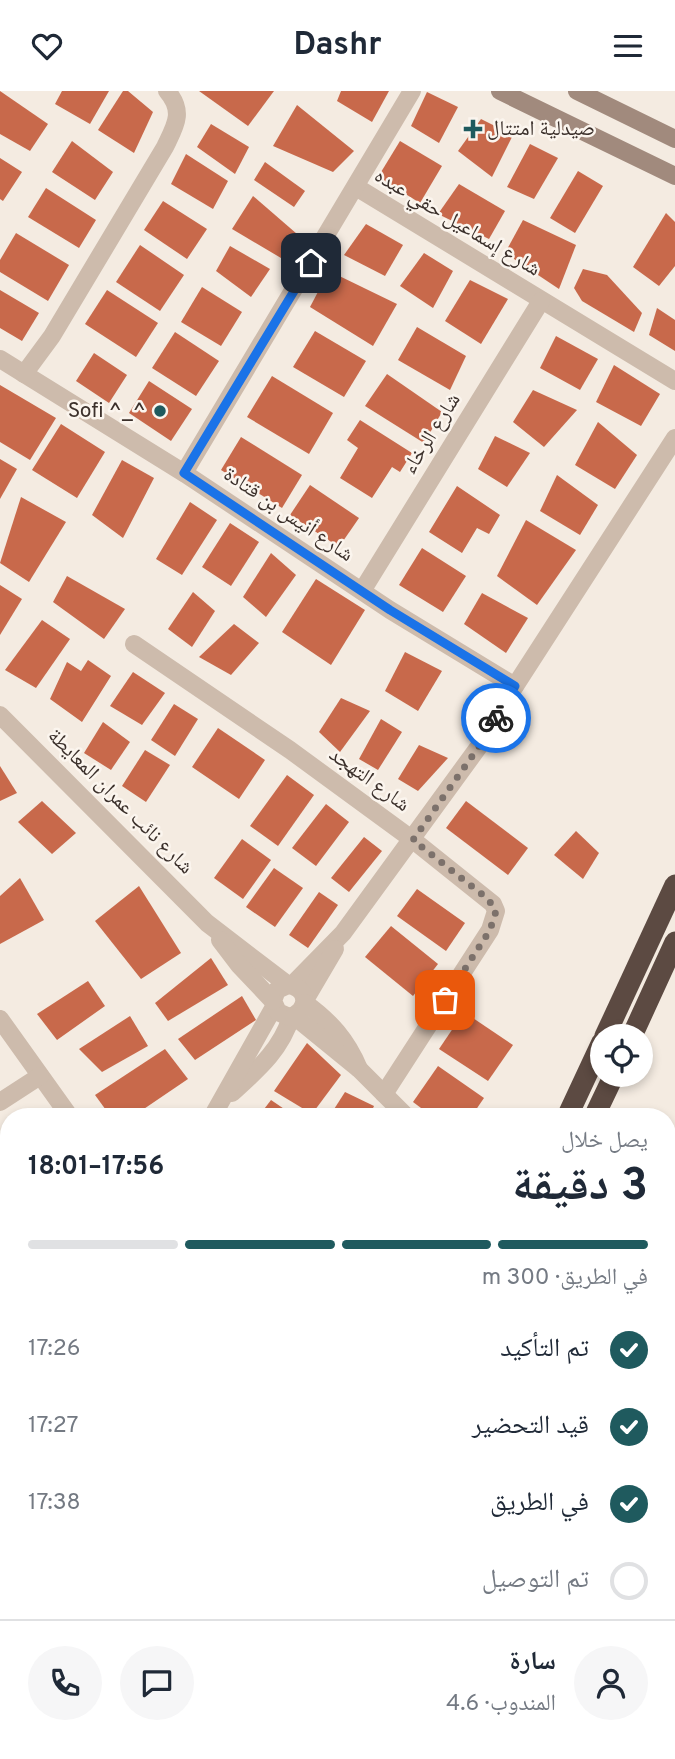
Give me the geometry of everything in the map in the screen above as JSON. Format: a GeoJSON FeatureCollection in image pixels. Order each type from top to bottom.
{"type":"FeatureCollection","features":[{"type":"Feature","properties":{"kind":"highway"},"geometry":{"type":"LineString","coordinates":[[611,1024],[675,885]]}},
{"type":"Feature","properties":{"kind":"highway"},"geometry":{"type":"LineString","coordinates":[[637,1024],[675,942]]}},
{"type":"Feature","properties":{"kind":"highway"},"geometry":{"type":"LineString","coordinates":[[571,1108],[590,1068]]}},
{"type":"Feature","properties":{"kind":"highway"},"geometry":{"type":"LineString","coordinates":[[598,1108],[608,1087]]}},
{"type":"Feature","properties":{"kind":"main road"},"geometry":{"type":"LineString","coordinates":[[500,91],[675,176]]}},
{"type":"Feature","properties":{"kind":"main road"},"geometry":{"type":"LineString","coordinates":[[577,91],[675,139]]}},
{"type":"Feature","properties":{"kind":"street"},"geometry":{"type":"LineString","coordinates":[[24,374],[52,336],[165,147],[178,114],[175,100],[167,91]]}},
{"type":"Feature","properties":{"kind":"street"},"geometry":{"type":"LineString","coordinates":[[356,187],[412,91]]}},
{"type":"Feature","properties":{"kind":"street","name":"شارع إسماعيل حقي عبده"},"geometry":{"type":"LineString","coordinates":[[184,473],[356,187],[675,381]]}},
{"type":"Feature","properties":{"kind":"street","name":"شارع الرخاء"},"geometry":{"type":"LineString","coordinates":[[362,591],[541,301]]}},
{"type":"Feature","properties":{"kind":"street","name":"شارع أنيس بن قتادة"},"geometry":{"type":"LineString","coordinates":[[0,359],[184,473],[362,591],[515,686]]}},
{"type":"Feature","properties":{"kind":"street"},"geometry":{"type":"LineString","coordinates":[[218,1108],[285,1037],[343,933],[480,745],[675,438]]}},
{"type":"Feature","properties":{"kind":"street","name":"شارع التهجد"},"geometry":{"type":"LineString","coordinates":[[134,644],[290,750],[413,840],[488,899],[496,911],[490,930],[388,1105]]}},
{"type":"Feature","properties":{"kind":"street","name":"شارع نائب عمران المعايطة"},"geometry":{"type":"LineString","coordinates":[[0,715],[207,923],[273,1004]]}},
{"type":"Feature","properties":{"kind":"street","name":"شارع نائب عمران المعايطة"},"geometry":{"type":"LineString","coordinates":[[207,923],[290,985]]}},
{"type":"Feature","properties":{"kind":"street"},"geometry":{"type":"LineString","coordinates":[[218,1108],[273,1004],[277,990],[290,985],[343,933]]}},
{"type":"Feature","properties":{"kind":"street"},"geometry":{"type":"LineString","coordinates":[[290,985],[302,992],[299,1009]]}},
{"type":"Feature","properties":{"kind":"street"},"geometry":{"type":"LineString","coordinates":[[273,1004],[283,1016],[299,1009]]}},
{"type":"Feature","properties":{"kind":"street"},"geometry":{"type":"LineString","coordinates":[[299,1009],[359,1069],[388,1105]]}},
{"type":"Feature","properties":{"kind":"street"},"geometry":{"type":"LineString","coordinates":[[0,1019],[63,1108]]}},
{"type":"Feature","properties":{"kind":"street"},"geometry":{"type":"LineString","coordinates":[[0,1102],[40,1076]]}},
{"type":"Feature","properties":{"kind":"building"},"geometry":{"type":"Polygon","coordinates":[[[0,91],[48,124],[30,151],[0,134],[0,91]]]}},
{"type":"Feature","properties":{"kind":"building"},"geometry":{"type":"Polygon","coordinates":[[[62,91],[109,91],[90,124],[55,104],[62,91]]]}},
{"type":"Feature","properties":{"kind":"building"},"geometry":{"type":"Polygon","coordinates":[[[123,91],[128,91],[153,112],[134,153],[98,130],[123,91]]]}},
{"type":"Feature","properties":{"kind":"building"},"geometry":{"type":"Polygon","coordinates":[[[199,91],[274,91],[248,126],[199,91]]]}},
{"type":"Feature","properties":{"kind":"building"},"geometry":{"type":"Polygon","coordinates":[[[341,91],[389,91],[372,122],[337,101],[341,91]]]}},
{"type":"Feature","properties":{"kind":"building"},"geometry":{"type":"Polygon","coordinates":[[[427,92],[458,107],[439,143],[411,126],[427,92]]]}},
{"type":"Feature","properties":{"kind":"building"},"geometry":{"type":"Polygon","coordinates":[[[297,105],[354,151],[333,172],[273,146],[297,105]]]}},
{"type":"Feature","properties":{"kind":"building"},"geometry":{"type":"Polygon","coordinates":[[[481,119],[513,135],[492,177],[458,151],[481,119]]]}},
{"type":"Feature","properties":{"kind":"building"},"geometry":{"type":"Polygon","coordinates":[[[211,124],[249,147],[235,174],[197,147],[211,124]]]}},
{"type":"Feature","properties":{"kind":"building"},"geometry":{"type":"Polygon","coordinates":[[[72,141],[113,172],[95,200],[52,172],[72,141]]]}},
{"type":"Feature","properties":{"kind":"building"},"geometry":{"type":"Polygon","coordinates":[[[400,141],[442,166],[420,203],[378,177],[400,141]]]}},
{"type":"Feature","properties":{"kind":"building"},"geometry":{"type":"Polygon","coordinates":[[[530,144],[558,158],[534,199],[507,187],[530,144]]]}},
{"type":"Feature","properties":{"kind":"building"},"geometry":{"type":"Polygon","coordinates":[[[186,154],[228,181],[213,209],[171,184],[186,154]]]}},
{"type":"Feature","properties":{"kind":"building"},"geometry":{"type":"Polygon","coordinates":[[[0,158],[22,172],[3,201],[0,199],[0,158]]]}},
{"type":"Feature","properties":{"kind":"building"},"geometry":{"type":"Polygon","coordinates":[[[265,162],[305,191],[294,207],[254,180],[265,162]]]}},
{"type":"Feature","properties":{"kind":"building"},"geometry":{"type":"Polygon","coordinates":[[[578,171],[603,186],[575,233],[550,218],[578,171]]]}},
{"type":"Feature","properties":{"kind":"building"},"geometry":{"type":"Polygon","coordinates":[[[459,184],[505,211],[489,239],[438,214],[459,184]]]}},
{"type":"Feature","properties":{"kind":"building"},"geometry":{"type":"Polygon","coordinates":[[[46,188],[96,220],[79,248],[28,217],[46,188]]]}},
{"type":"Feature","properties":{"kind":"building"},"geometry":{"type":"Polygon","coordinates":[[[253,196],[297,234],[281,258],[232,229],[253,196]]]}},
{"type":"Feature","properties":{"kind":"building"},"geometry":{"type":"Polygon","coordinates":[[[163,201],[207,229],[187,259],[144,230],[163,201]]]}},
{"type":"Feature","properties":{"kind":"building"},"geometry":{"type":"Polygon","coordinates":[[[666,213],[675,222],[675,266],[659,286],[633,267],[666,213]]]}},
{"type":"Feature","properties":{"kind":"building"},"geometry":{"type":"Polygon","coordinates":[[[523,220],[576,245],[559,289],[505,253],[523,220]]]}},
{"type":"Feature","properties":{"kind":"building"},"geometry":{"type":"Polygon","coordinates":[[[366,224],[403,245],[385,276],[344,255],[366,224]]]}},
{"type":"Feature","properties":{"kind":"building"},"geometry":{"type":"Polygon","coordinates":[[[16,233],[69,265],[48,301],[0,272],[0,260],[16,233]]]}},
{"type":"Feature","properties":{"kind":"building"},"geometry":{"type":"Polygon","coordinates":[[[140,245],[184,275],[160,311],[116,282],[140,245]]]}},
{"type":"Feature","properties":{"kind":"building"},"geometry":{"type":"Polygon","coordinates":[[[230,246],[270,269],[251,297],[216,271],[230,246]]]}},
{"type":"Feature","properties":{"kind":"building"},"geometry":{"type":"Polygon","coordinates":[[[424,253],[453,271],[433,308],[400,286],[424,253]]]}},
{"type":"Feature","properties":{"kind":"building"},"geometry":{"type":"Polygon","coordinates":[[[583,269],[607,275],[642,313],[634,332],[582,301],[574,288],[583,269]]]}},
{"type":"Feature","properties":{"kind":"building"},"geometry":{"type":"Polygon","coordinates":[[[329,271],[397,304],[373,346],[310,307],[329,271]]]}},
{"type":"Feature","properties":{"kind":"building"},"geometry":{"type":"Polygon","coordinates":[[[470,280],[508,299],[481,344],[445,321],[470,280]]]}},
{"type":"Feature","properties":{"kind":"building"},"geometry":{"type":"Polygon","coordinates":[[[202,287],[242,312],[221,346],[181,322],[202,287]]]}},
{"type":"Feature","properties":{"kind":"building"},"geometry":{"type":"Polygon","coordinates":[[[0,290],[39,313],[22,341],[0,328],[0,290]]]}},
{"type":"Feature","properties":{"kind":"building"},"geometry":{"type":"Polygon","coordinates":[[[107,290],[158,323],[136,357],[85,324],[107,290]]]}},
{"type":"Feature","properties":{"kind":"building"},"geometry":{"type":"Polygon","coordinates":[[[657,308],[675,320],[675,351],[649,335],[657,308]]]}},
{"type":"Feature","properties":{"kind":"building"},"geometry":{"type":"Polygon","coordinates":[[[417,327],[466,356],[450,390],[398,360],[417,327]]]}},
{"type":"Feature","properties":{"kind":"building"},"geometry":{"type":"Polygon","coordinates":[[[315,331],[366,361],[344,397],[293,367],[315,331]]]}},
{"type":"Feature","properties":{"kind":"building"},"geometry":{"type":"Polygon","coordinates":[[[175,332],[219,361],[196,396],[152,368],[175,332]]]}},
{"type":"Feature","properties":{"kind":"building"},"geometry":{"type":"Polygon","coordinates":[[[556,336],[598,359],[580,390],[540,368],[556,336]]]}},
{"type":"Feature","properties":{"kind":"building"},"geometry":{"type":"Polygon","coordinates":[[[94,353],[127,375],[109,403],[76,381],[94,353]]]}},
{"type":"Feature","properties":{"kind":"building"},"geometry":{"type":"Polygon","coordinates":[[[614,365],[660,394],[641,426],[596,402],[614,365]]]}},
{"type":"Feature","properties":{"kind":"building"},"geometry":{"type":"Polygon","coordinates":[[[387,374],[442,412],[424,443],[365,406],[387,374]]]}},
{"type":"Feature","properties":{"kind":"building"},"geometry":{"type":"Polygon","coordinates":[[[272,376],[333,413],[309,454],[247,417],[272,376]]]}},
{"type":"Feature","properties":{"kind":"building","name":"Sofi ^_^"},"geometry":{"type":"Polygon","coordinates":[[[149,381],[192,409],[171,441],[129,413],[149,381]]]}},
{"type":"Feature","properties":{"kind":"building"},"geometry":{"type":"Polygon","coordinates":[[[0,385],[56,418],[30,460],[0,442],[0,385]]]}},
{"type":"Feature","properties":{"kind":"building"},"geometry":{"type":"Polygon","coordinates":[[[533,390],[577,410],[544,447],[513,422],[533,390]]]}},
{"type":"Feature","properties":{"kind":"building"},"geometry":{"type":"Polygon","coordinates":[[[360,420],[412,453],[400,472],[392,467],[372,498],[340,478],[358,448],[347,440],[360,420]]]}},
{"type":"Feature","properties":{"kind":"building"},"geometry":{"type":"Polygon","coordinates":[[[598,422],[637,455],[615,489],[575,465],[598,422]]]}},
{"type":"Feature","properties":{"kind":"building"},"geometry":{"type":"Polygon","coordinates":[[[61,424],[105,452],[77,498],[32,470],[61,424]]]}},
{"type":"Feature","properties":{"kind":"building"},"geometry":{"type":"Polygon","coordinates":[[[495,436],[530,453],[507,487],[478,469],[495,436]]]}},
{"type":"Feature","properties":{"kind":"building"},"geometry":{"type":"Polygon","coordinates":[[[241,437],[302,475],[282,508],[221,470],[241,437]]]}},
{"type":"Feature","properties":{"kind":"building"},"geometry":{"type":"Polygon","coordinates":[[[0,459],[17,469],[0,499],[0,459]]]}},
{"type":"Feature","properties":{"kind":"building"},"geometry":{"type":"Polygon","coordinates":[[[122,460],[154,478],[123,538],[92,515],[122,460]]]}},
{"type":"Feature","properties":{"kind":"building"},"geometry":{"type":"Polygon","coordinates":[[[557,475],[598,505],[580,535],[540,511],[557,475]]]}},
{"type":"Feature","properties":{"kind":"building"},"geometry":{"type":"Polygon","coordinates":[[[310,485],[359,518],[339,547],[290,515],[310,485]]]}},
{"type":"Feature","properties":{"kind":"building"},"geometry":{"type":"Polygon","coordinates":[[[457,486],[500,515],[489,534],[477,528],[462,553],[429,532],[457,486]]]}},
{"type":"Feature","properties":{"kind":"building"},"geometry":{"type":"Polygon","coordinates":[[[21,497],[66,522],[29,582],[0,563],[21,497]]]}},
{"type":"Feature","properties":{"kind":"building"},"geometry":{"type":"Polygon","coordinates":[[[190,502],[217,520],[182,575],[156,559],[190,502]]]}},
{"type":"Feature","properties":{"kind":"building"},"geometry":{"type":"Polygon","coordinates":[[[526,520],[576,550],[537,605],[497,576],[526,520]]]}},
{"type":"Feature","properties":{"kind":"building"},"geometry":{"type":"Polygon","coordinates":[[[230,523],[259,542],[231,586],[202,567],[230,523]]]}},
{"type":"Feature","properties":{"kind":"building"},"geometry":{"type":"Polygon","coordinates":[[[422,548],[466,576],[443,612],[399,585],[422,548]]]}},
{"type":"Feature","properties":{"kind":"building"},"geometry":{"type":"Polygon","coordinates":[[[271,553],[296,575],[266,617],[243,597],[271,553]]]}},
{"type":"Feature","properties":{"kind":"building"},"geometry":{"type":"Polygon","coordinates":[[[67,576],[125,609],[104,639],[53,602],[67,576]]]}},
{"type":"Feature","properties":{"kind":"building"},"geometry":{"type":"Polygon","coordinates":[[[316,579],[365,610],[331,665],[282,632],[316,579]]]}},
{"type":"Feature","properties":{"kind":"building"},"geometry":{"type":"Polygon","coordinates":[[[0,585],[22,599],[0,635],[0,585]]]}},
{"type":"Feature","properties":{"kind":"building"},"geometry":{"type":"Polygon","coordinates":[[[193,592],[215,611],[192,647],[168,629],[193,592]]]}},
{"type":"Feature","properties":{"kind":"building"},"geometry":{"type":"Polygon","coordinates":[[[482,593],[528,618],[506,653],[464,624],[482,593]]]}},
{"type":"Feature","properties":{"kind":"building"},"geometry":{"type":"Polygon","coordinates":[[[42,620],[70,639],[36,688],[5,670],[42,620]]]}},
{"type":"Feature","properties":{"kind":"building"},"geometry":{"type":"Polygon","coordinates":[[[234,624],[259,643],[231,675],[199,657],[234,624]]]}},
{"type":"Feature","properties":{"kind":"building"},"geometry":{"type":"Polygon","coordinates":[[[405,652],[442,671],[418,711],[385,691],[405,652]]]}},
{"type":"Feature","properties":{"kind":"building"},"geometry":{"type":"Polygon","coordinates":[[[88,660],[111,676],[82,722],[50,699],[67,662],[81,671],[88,660]]]}},
{"type":"Feature","properties":{"kind":"building"},"geometry":{"type":"Polygon","coordinates":[[[133,672],[165,693],[142,725],[110,706],[133,672]]]}},
{"type":"Feature","properties":{"kind":"building"},"geometry":{"type":"Polygon","coordinates":[[[341,698],[370,711],[340,752],[319,732],[341,698]]]}},
{"type":"Feature","properties":{"kind":"building"},"geometry":{"type":"Polygon","coordinates":[[[174,704],[198,719],[175,756],[151,740],[174,704]]]}},
{"type":"Feature","properties":{"kind":"building"},"geometry":{"type":"Polygon","coordinates":[[[381,719],[402,732],[378,770],[359,759],[381,719]]]}},
{"type":"Feature","properties":{"kind":"building"},"geometry":{"type":"Polygon","coordinates":[[[103,722],[130,742],[111,770],[84,753],[103,722]]]}},
{"type":"Feature","properties":{"kind":"building"},"geometry":{"type":"Polygon","coordinates":[[[218,728],[265,760],[239,799],[192,767],[218,728]]]}},
{"type":"Feature","properties":{"kind":"building"},"geometry":{"type":"Polygon","coordinates":[[[419,745],[448,758],[418,791],[398,779],[419,745]]]}},
{"type":"Feature","properties":{"kind":"building"},"geometry":{"type":"Polygon","coordinates":[[[145,750],[170,765],[146,802],[122,786],[145,750]]]}},
{"type":"Feature","properties":{"kind":"building"},"geometry":{"type":"Polygon","coordinates":[[[0,766],[17,793],[0,801],[0,766]]]}},
{"type":"Feature","properties":{"kind":"building"},"geometry":{"type":"Polygon","coordinates":[[[287,775],[314,795],[278,846],[250,826],[287,775]]]}},
{"type":"Feature","properties":{"kind":"building"},"geometry":{"type":"Polygon","coordinates":[[[42,801],[76,833],[52,854],[18,822],[42,801]]]}},
{"type":"Feature","properties":{"kind":"building"},"geometry":{"type":"Polygon","coordinates":[[[466,801],[528,848],[508,875],[446,828],[466,801]]]}},
{"type":"Feature","properties":{"kind":"building"},"geometry":{"type":"Polygon","coordinates":[[[326,804],[349,822],[316,866],[292,848],[326,804]]]}},
{"type":"Feature","properties":{"kind":"building"},"geometry":{"type":"Polygon","coordinates":[[[576,831],[599,853],[583,879],[554,855],[576,831]]]}},
{"type":"Feature","properties":{"kind":"building"},"geometry":{"type":"Polygon","coordinates":[[[364,837],[382,851],[349,892],[331,878],[364,837]]]}},
{"type":"Feature","properties":{"kind":"building"},"geometry":{"type":"Polygon","coordinates":[[[242,839],[271,860],[243,899],[214,878],[242,839]]]}},
{"type":"Feature","properties":{"kind":"building"},"geometry":{"type":"Polygon","coordinates":[[[274,868],[303,888],[275,927],[246,907],[274,868]]]}},
{"type":"Feature","properties":{"kind":"building"},"geometry":{"type":"Polygon","coordinates":[[[20,878],[44,920],[0,944],[0,896],[20,878]]]}},
{"type":"Feature","properties":{"kind":"building"},"geometry":{"type":"Polygon","coordinates":[[[139,886],[181,953],[141,979],[95,921],[139,886]]]}},
{"type":"Feature","properties":{"kind":"building"},"geometry":{"type":"Polygon","coordinates":[[[417,889],[465,923],[446,951],[397,916],[417,889]]]}},
{"type":"Feature","properties":{"kind":"building"},"geometry":{"type":"Polygon","coordinates":[[[319,892],[338,905],[308,948],[289,935],[319,892]]]}},
{"type":"Feature","properties":{"kind":"building"},"geometry":{"type":"Polygon","coordinates":[[[391,926],[438,964],[413,996],[365,957],[391,926]]]}},
{"type":"Feature","properties":{"kind":"building"},"geometry":{"type":"Polygon","coordinates":[[[211,958],[228,985],[168,1021],[155,1003],[211,958]]]}},
{"type":"Feature","properties":{"kind":"building"},"geometry":{"type":"Polygon","coordinates":[[[88,981],[105,1006],[57,1040],[37,1014],[88,981]]]}},
{"type":"Feature","properties":{"kind":"building"},"geometry":{"type":"Polygon","coordinates":[[[242,996],[256,1020],[195,1060],[178,1039],[242,996]]]}},
{"type":"Feature","properties":{"kind":"building"},"geometry":{"type":"Polygon","coordinates":[[[464,1012],[513,1045],[488,1081],[439,1049],[464,1012]]]}},
{"type":"Feature","properties":{"kind":"building"},"geometry":{"type":"Polygon","coordinates":[[[130,1016],[148,1046],[102,1072],[79,1049],[130,1016]]]}},
{"type":"Feature","properties":{"kind":"building"},"geometry":{"type":"Polygon","coordinates":[[[307,1043],[341,1075],[316,1108],[302,1108],[274,1091],[307,1043]]]}},
{"type":"Feature","properties":{"kind":"building"},"geometry":{"type":"Polygon","coordinates":[[[165,1049],[188,1079],[145,1108],[104,1108],[95,1095],[165,1049]]]}},
{"type":"Feature","properties":{"kind":"building"},"geometry":{"type":"Polygon","coordinates":[[[438,1066],[484,1098],[477,1108],[421,1108],[413,1102],[438,1066]]]}},
{"type":"Feature","properties":{"kind":"building"},"geometry":{"type":"Polygon","coordinates":[[[345,1092],[374,1106],[373,1108],[335,1108],[345,1092]]]}},
{"type":"Feature","properties":{"kind":"building"},"geometry":{"type":"Polygon","coordinates":[[[271,1100],[283,1108],[265,1108],[271,1100]]]}},
{"type":"Feature","properties":{"kind":"way so far"},"geometry":{"type":"LineString","coordinates":[[445,1000],[490,930],[496,911],[488,899],[413,840],[496,718]]}},
{"type":"Feature","properties":{"kind":"place","name":"صيدلية امتتال"},"geometry":{"type":"Point","coordinates":[473,129]}},
{"type":"Feature","properties":{"kind":"place","name":"Sofi ^_^"},"geometry":{"type":"Point","coordinates":[160,411]}},
{"type":"Feature","properties":{"kind":"route"},"geometry":{"type":"LineString","coordinates":[[311,263],[184,473],[390,610],[515,686],[496,718]]}}]}
